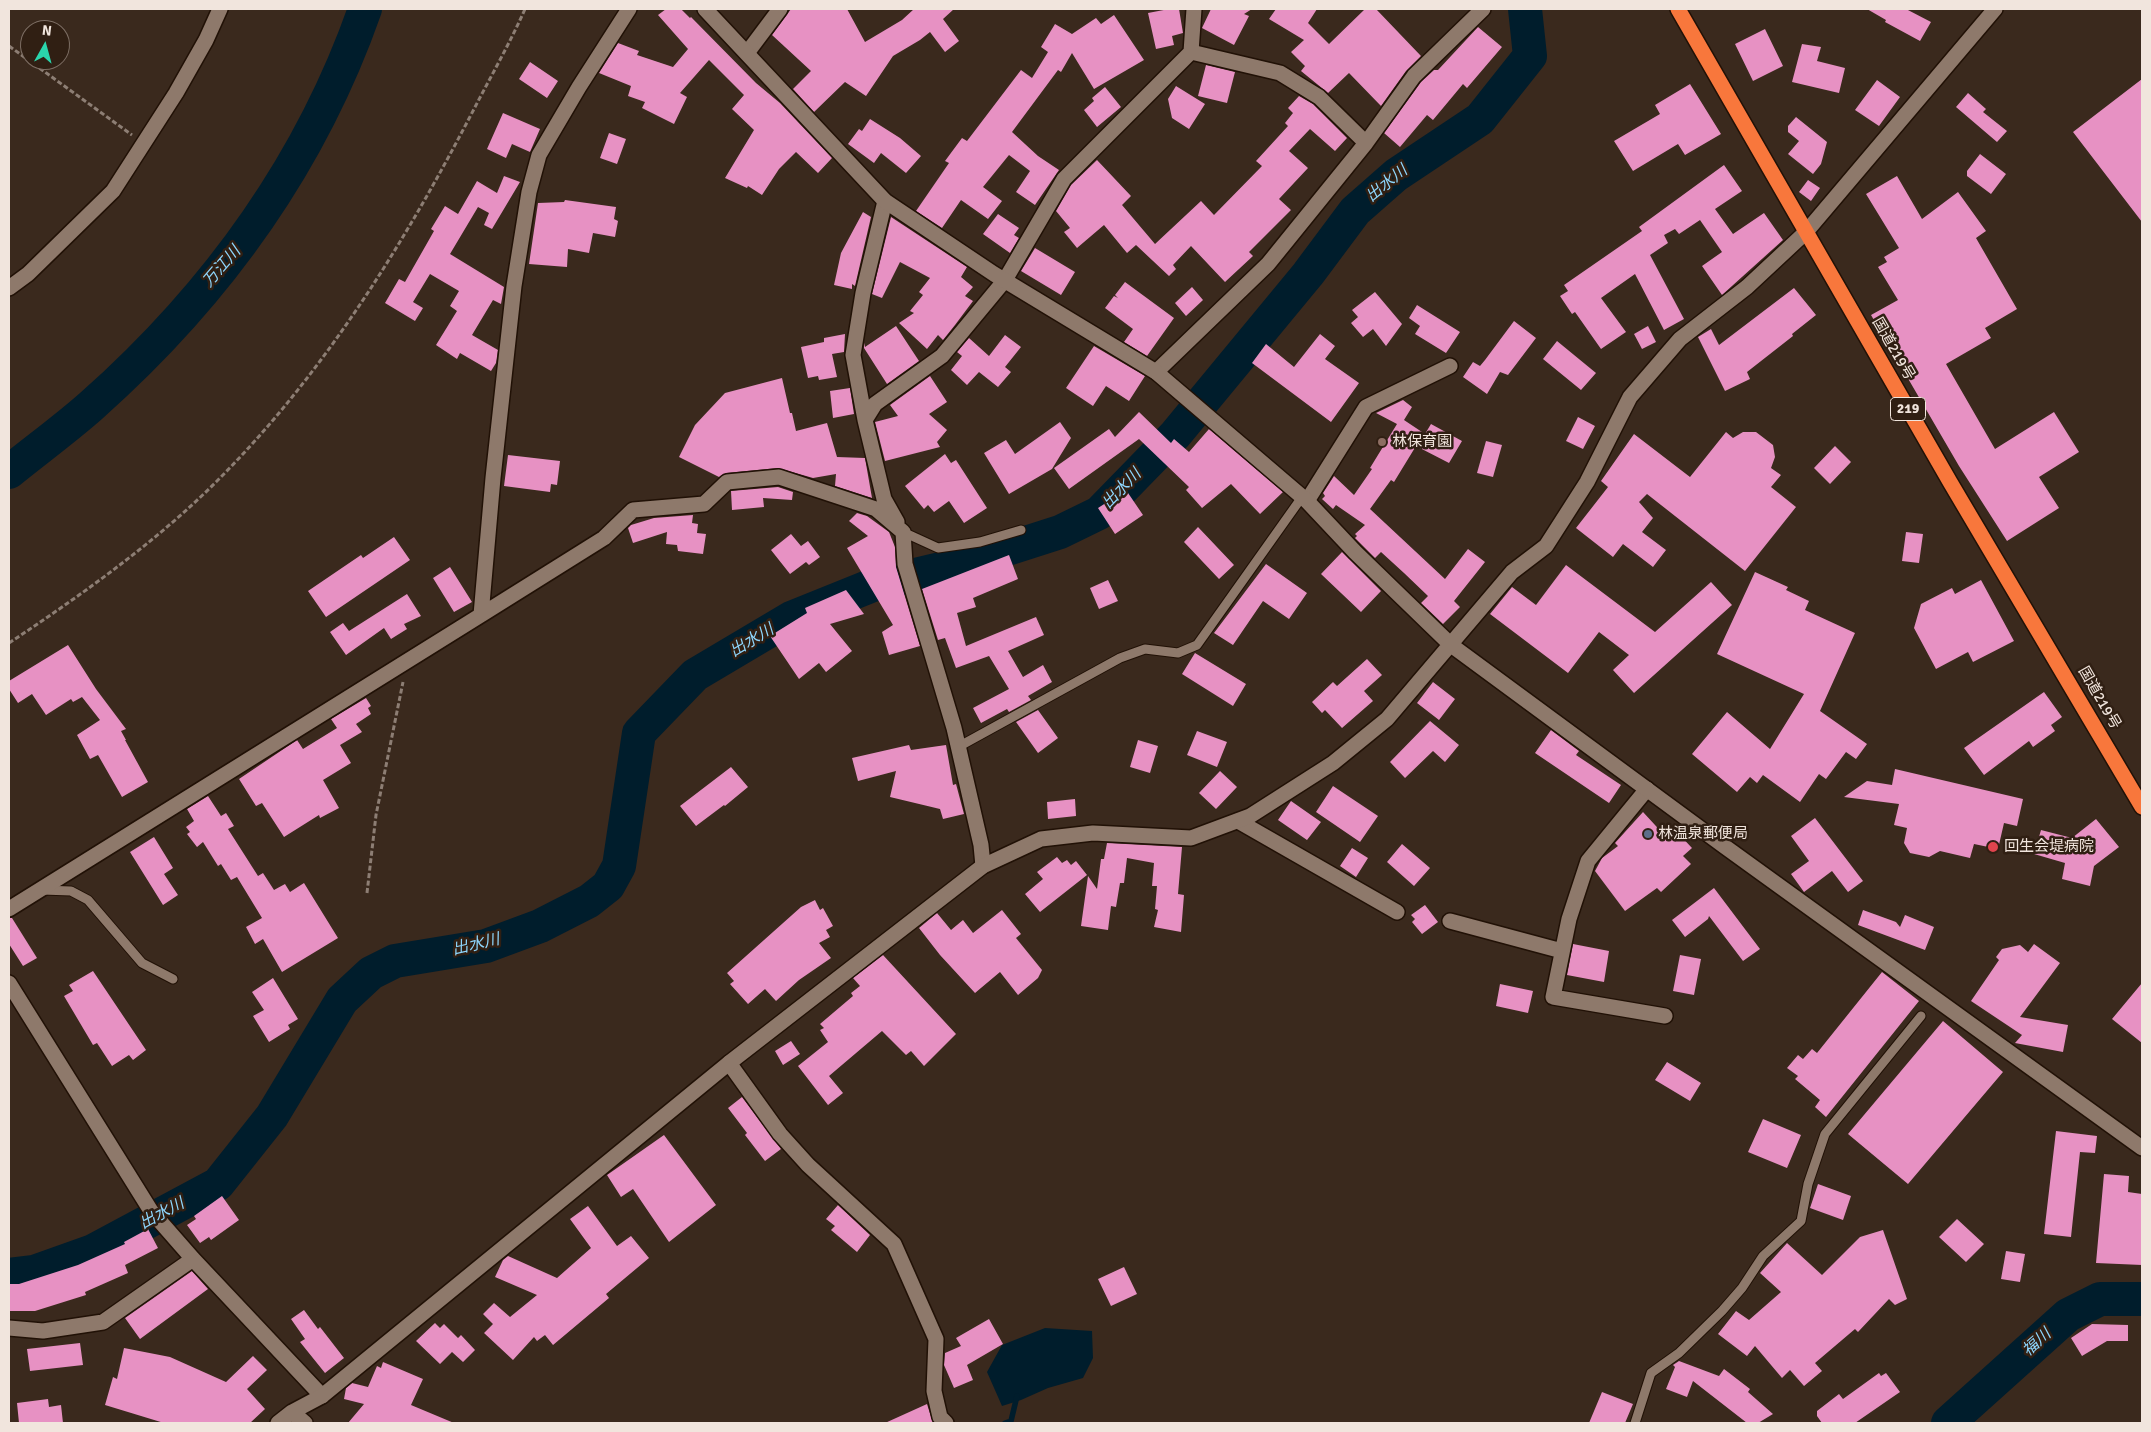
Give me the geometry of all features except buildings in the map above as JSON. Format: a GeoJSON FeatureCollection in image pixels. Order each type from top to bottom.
{"type":"FeatureCollection","features":[{"type":"Feature","properties":{"kind":"highway","name":"国道219号"},"geometry":{"type":"LineString","coordinates":[[1678,9],[2142,807]]}},
{"type":"Feature","properties":{"kind":"street"},"geometry":{"type":"LineString","coordinates":[[9,288],[28,274],[113,191],[176,93],[206,40],[220,9]]}},
{"type":"Feature","properties":{"kind":"street"},"geometry":{"type":"LineString","coordinates":[[481,614],[493,478],[513,295],[529,192],[539,155],[578,87],[629,9]]}},
{"type":"Feature","properties":{"kind":"street"},"geometry":{"type":"LineString","coordinates":[[705,9],[885,202],[1005,280],[1156,372],[1305,499],[1354,552],[1451,645],[1647,790],[2142,1148]]}},
{"type":"Feature","properties":{"kind":"street"},"geometry":{"type":"LineString","coordinates":[[747,53],[780,9]]}},
{"type":"Feature","properties":{"kind":"street"},"geometry":{"type":"LineString","coordinates":[[865,420],[875,404],[942,356],[1005,280],[1064,179],[1191,52],[1194,9]]}},
{"type":"Feature","properties":{"kind":"street"},"geometry":{"type":"LineString","coordinates":[[1156,372],[1268,264],[1366,143],[1414,76],[1484,9]]}},
{"type":"Feature","properties":{"kind":"street"},"geometry":{"type":"LineString","coordinates":[[278,1423],[292,1412],[322,1396],[730,1063],[983,866],[1042,839],[1093,833],[1191,838],[1238,821],[1250,816],[1333,763],[1387,719],[1512,572],[1546,546],[1587,482],[1630,397],[1680,339],[1747,287],[1806,232],[1996,9]]}},
{"type":"Feature","properties":{"kind":"street"},"geometry":{"type":"LineString","coordinates":[[1191,52],[1280,73],[1319,97],[1366,143]]}},
{"type":"Feature","properties":{"kind":"street"},"geometry":{"type":"LineString","coordinates":[[885,202],[863,293],[853,355],[865,420],[884,499],[902,532],[905,564],[958,747],[982,845],[983,866]]}},
{"type":"Feature","properties":{"kind":"street"},"geometry":{"type":"LineString","coordinates":[[1305,499],[1366,407],[1450,366]]}},
{"type":"Feature","properties":{"kind":"street"},"geometry":{"type":"LineString","coordinates":[[9,909],[604,538],[633,510],[704,504],[727,482],[779,477],[876,509],[902,532]]}},
{"type":"Feature","properties":{"kind":"street"},"geometry":{"type":"LineString","coordinates":[[1647,790],[1588,861],[1569,919],[1553,997],[1665,1016]]}},
{"type":"Feature","properties":{"kind":"street"},"geometry":{"type":"LineString","coordinates":[[1238,821],[1397,912]]}},
{"type":"Feature","properties":{"kind":"street"},"geometry":{"type":"LineString","coordinates":[[1450,921],[1562,951]]}},
{"type":"Feature","properties":{"kind":"street"},"geometry":{"type":"LineString","coordinates":[[9,983],[151,1210],[193,1259],[322,1396]]}},
{"type":"Feature","properties":{"kind":"street"},"geometry":{"type":"LineString","coordinates":[[730,1063],[780,1134],[808,1165],[894,1244],[936,1339],[934,1391],[940,1417],[946,1423]]}},
{"type":"Feature","properties":{"kind":"street"},"geometry":{"type":"LineString","coordinates":[[9,1328],[42,1331],[103,1322],[193,1259]]}},
{"type":"Feature","properties":{"kind":"street"},"geometry":{"type":"LineString","coordinates":[[292,1412],[305,1423]]}},
{"type":"Feature","properties":{"kind":"lane"},"geometry":{"type":"LineString","coordinates":[[958,747],[1120,658],[1145,649],[1178,653],[1197,645],[1305,499]]}},
{"type":"Feature","properties":{"kind":"lane"},"geometry":{"type":"LineString","coordinates":[[902,532],[938,548],[980,542],[1021,530]]}},
{"type":"Feature","properties":{"kind":"lane"},"geometry":{"type":"LineString","coordinates":[[39,890],[71,891],[88,900],[142,963],[173,979]]}},
{"type":"Feature","properties":{"kind":"lane"},"geometry":{"type":"LineString","coordinates":[[1635,1423],[1652,1373],[1679,1353],[1722,1311],[1742,1288],[1763,1256],[1801,1221],[1808,1184],[1825,1134],[1921,1016]]}},
{"type":"Feature","properties":{"kind":"path"},"geometry":{"type":"LineString","coordinates":[[9,643],[149,541],[215,483],[279,414],[339,336],[402,241],[457,142],[525,9]]}},
{"type":"Feature","properties":{"kind":"path"},"geometry":{"type":"LineString","coordinates":[[9,46],[143,143]]}},
{"type":"Feature","properties":{"kind":"path"},"geometry":{"type":"LineString","coordinates":[[367,893],[376,815],[408,659]]}},
{"type":"Feature","properties":{"kind":"water"},"geometry":{"type":"Polygon","coordinates":[[[1045,1328],[1092,1331],[1093,1358],[1083,1378],[1048,1388],[1002,1406],[987,1372],[1002,1345],[1045,1328]]]}},
{"type":"Feature","properties":{"kind":"waterway","name":"万江川"},"geometry":{"type":"LineString","coordinates":[[9,472],[81,415],[136,364],[178,320],[218,273],[254,225],[287,175],[343,67],[365,9]]}},
{"type":"Feature","properties":{"kind":"waterway","name":"出水川"},"geometry":{"type":"LineString","coordinates":[[9,1275],[34,1272],[93,1251],[218,1184],[272,1116],[342,1000],[371,973],[395,961],[486,946],[540,926],[589,901],[608,886],[619,866],[639,733],[695,675],[791,618],[873,585],[957,565],[1060,532],[1099,513],[1175,435],[1308,274],[1355,211],[1396,175],[1480,119],[1530,56],[1525,9]]}},
{"type":"Feature","properties":{"kind":"waterway","name":"福川"},"geometry":{"type":"LineString","coordinates":[[1948,1423],[2068,1315],[2100,1299],[2142,1299]]}},
{"type":"Feature","properties":{"kind":"waterway"},"geometry":{"type":"LineString","coordinates":[[1005,1423],[1011,1421],[1017,1396]]}},
{"type":"Feature","properties":{"kind":"place","name":"林保育園"},"geometry":{"type":"Point","coordinates":[1382,442]}},
{"type":"Feature","properties":{"kind":"place","name":"林温泉郵便局"},"geometry":{"type":"Point","coordinates":[1648,834]}},
{"type":"Feature","properties":{"kind":"place","name":"回生会堤病院"},"geometry":{"type":"Point","coordinates":[1993,847]}}]}
